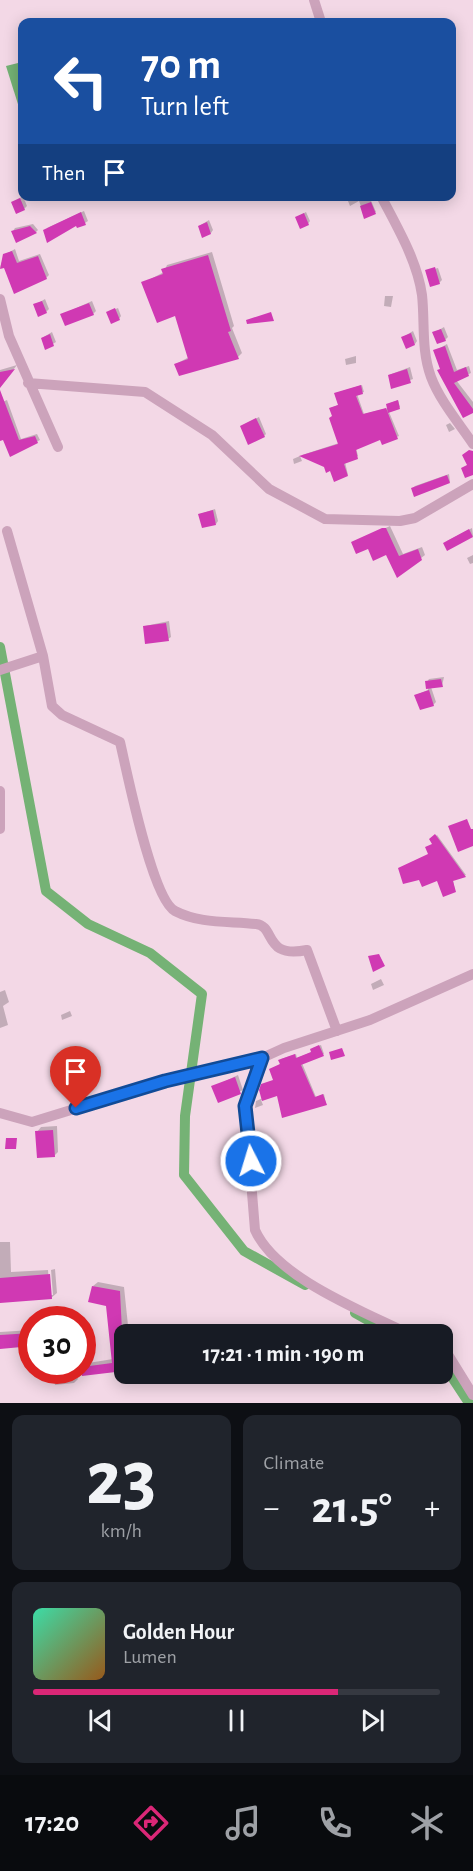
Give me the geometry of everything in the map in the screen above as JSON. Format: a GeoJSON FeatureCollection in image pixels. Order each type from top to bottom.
{"type":"FeatureCollection","features":[{"type":"Feature","properties":{"kind":"street"},"geometry":{"type":"LineString","coordinates":[[315,0],[320,18]]}},
{"type":"Feature","properties":{"kind":"street"},"geometry":{"type":"LineString","coordinates":[[384,201],[402,236],[422,293],[424,347],[430,374],[437,390],[473,444]]}},
{"type":"Feature","properties":{"kind":"street"},"geometry":{"type":"LineString","coordinates":[[0,299],[9,336],[58,447]]}},
{"type":"Feature","properties":{"kind":"street"},"geometry":{"type":"LineString","coordinates":[[28,383],[145,392],[212,435],[269,489],[325,519],[357,522],[407,520],[442,504],[473,484]]}},
{"type":"Feature","properties":{"kind":"street"},"geometry":{"type":"LineString","coordinates":[[7,531],[43,656],[52,706],[62,715],[120,742],[155,880],[168,907],[188,916],[221,923],[259,924],[265,928],[273,945],[285,952],[307,950],[337,1031]]}},
{"type":"Feature","properties":{"kind":"street"},"geometry":{"type":"LineString","coordinates":[[0,670],[43,656]]}},
{"type":"Feature","properties":{"kind":"street"},"geometry":{"type":"LineString","coordinates":[[0,791],[0,829]]}},
{"type":"Feature","properties":{"kind":"street"},"geometry":{"type":"LineString","coordinates":[[0,1113],[32,1122],[165,1081],[262,1058],[370,1020],[473,974]]}},
{"type":"Feature","properties":{"kind":"street"},"geometry":{"type":"LineString","coordinates":[[262,1058],[245,1106],[255,1230],[260,1242],[289,1268],[340,1301],[388,1324]]}},
{"type":"Feature","properties":{"kind":"street"},"geometry":{"type":"LineString","coordinates":[[453,1363],[473,1395]]}},
{"type":"Feature","properties":{"kind":"shaded area"},"geometry":{"type":"Polygon","coordinates":[[[18,63],[18,104],[6,66],[18,63]]]}},
{"type":"Feature","properties":{"kind":"building"},"geometry":{"type":"Polygon","coordinates":[[[18,199],[25,210],[16,214],[11,202],[18,199]]]}},
{"type":"Feature","properties":{"kind":"building"},"geometry":{"type":"Polygon","coordinates":[[[371,202],[376,214],[364,219],[360,206],[371,202]]]}},
{"type":"Feature","properties":{"kind":"building"},"geometry":{"type":"Polygon","coordinates":[[[81,212],[86,225],[77,228],[76,226],[47,243],[43,230],[81,212]]]}},
{"type":"Feature","properties":{"kind":"building"},"geometry":{"type":"Polygon","coordinates":[[[304,213],[309,225],[300,229],[295,217],[304,213]]]}},
{"type":"Feature","properties":{"kind":"building"},"geometry":{"type":"Polygon","coordinates":[[[207,222],[211,234],[202,238],[198,226],[207,222]]]}},
{"type":"Feature","properties":{"kind":"building"},"geometry":{"type":"Polygon","coordinates":[[[30,226],[37,233],[16,243],[11,231],[30,226]]]}},
{"type":"Feature","properties":{"kind":"building"},"geometry":{"type":"Polygon","coordinates":[[[12,251],[17,263],[38,256],[47,279],[14,294],[4,268],[0,269],[3,254],[12,251]]]}},
{"type":"Feature","properties":{"kind":"building"},"geometry":{"type":"Polygon","coordinates":[[[208,255],[231,331],[228,332],[239,359],[179,376],[174,364],[188,359],[175,316],[157,323],[141,282],[163,274],[161,269],[208,255]]]}},
{"type":"Feature","properties":{"kind":"building"},"geometry":{"type":"Polygon","coordinates":[[[435,267],[440,284],[430,287],[425,270],[435,267]]]}},
{"type":"Feature","properties":{"kind":"building"},"geometry":{"type":"Polygon","coordinates":[[[42,301],[47,313],[38,317],[33,304],[42,301]]]}},
{"type":"Feature","properties":{"kind":"building"},"geometry":{"type":"Polygon","coordinates":[[[89,303],[94,315],[65,326],[60,314],[89,303]]]}},
{"type":"Feature","properties":{"kind":"building"},"geometry":{"type":"Polygon","coordinates":[[[115,308],[120,320],[111,324],[106,312],[115,308]]]}},
{"type":"Feature","properties":{"kind":"building"},"geometry":{"type":"Polygon","coordinates":[[[271,312],[274,321],[247,324],[246,320],[271,312]]]}},
{"type":"Feature","properties":{"kind":"building"},"geometry":{"type":"Polygon","coordinates":[[[441,329],[446,341],[437,344],[432,332],[441,329]]]}},
{"type":"Feature","properties":{"kind":"building"},"geometry":{"type":"Polygon","coordinates":[[[411,333],[415,345],[406,349],[401,337],[411,333]]]}},
{"type":"Feature","properties":{"kind":"building"},"geometry":{"type":"Polygon","coordinates":[[[50,334],[54,346],[45,350],[41,338],[50,334]]]}},
{"type":"Feature","properties":{"kind":"building"},"geometry":{"type":"Polygon","coordinates":[[[445,346],[454,372],[466,367],[469,376],[454,383],[473,409],[473,413],[463,418],[437,370],[440,369],[433,350],[445,346]]]}},
{"type":"Feature","properties":{"kind":"building"},"geometry":{"type":"Polygon","coordinates":[[[15,369],[0,388],[0,372],[15,369]]]}},
{"type":"Feature","properties":{"kind":"building"},"geometry":{"type":"Polygon","coordinates":[[[407,369],[411,383],[391,389],[388,375],[407,369]]]}},
{"type":"Feature","properties":{"kind":"building"},"geometry":{"type":"Polygon","coordinates":[[[361,385],[363,394],[356,396],[363,414],[386,408],[398,439],[382,445],[380,440],[356,450],[358,459],[344,464],[348,476],[334,482],[330,471],[326,473],[324,467],[299,456],[338,444],[329,418],[332,416],[329,408],[338,405],[334,393],[361,385]]]}},
{"type":"Feature","properties":{"kind":"building"},"geometry":{"type":"Polygon","coordinates":[[[0,390],[19,440],[35,436],[38,443],[10,457],[3,440],[0,441],[0,390]]]}},
{"type":"Feature","properties":{"kind":"building"},"geometry":{"type":"Polygon","coordinates":[[[398,400],[400,409],[388,413],[386,404],[398,400]]]}},
{"type":"Feature","properties":{"kind":"building"},"geometry":{"type":"Polygon","coordinates":[[[256,418],[265,437],[248,445],[240,426],[256,418]]]}},
{"type":"Feature","properties":{"kind":"building"},"geometry":{"type":"Polygon","coordinates":[[[469,450],[473,451],[473,475],[465,478],[461,468],[467,465],[462,455],[469,450]]]}},
{"type":"Feature","properties":{"kind":"building"},"geometry":{"type":"Polygon","coordinates":[[[447,475],[450,483],[414,497],[411,488],[447,475]]]}},
{"type":"Feature","properties":{"kind":"building"},"geometry":{"type":"Polygon","coordinates":[[[213,510],[216,525],[202,528],[198,514],[213,510]]]}},
{"type":"Feature","properties":{"kind":"building"},"geometry":{"type":"Polygon","coordinates":[[[386,528],[399,556],[418,549],[422,560],[397,578],[386,555],[373,561],[368,549],[356,554],[351,542],[386,528]]]}},
{"type":"Feature","properties":{"kind":"building"},"geometry":{"type":"Polygon","coordinates":[[[469,529],[473,537],[447,551],[443,543],[469,529]]]}},
{"type":"Feature","properties":{"kind":"building"},"geometry":{"type":"Polygon","coordinates":[[[166,623],[169,641],[145,644],[143,626],[166,623]]]}},
{"type":"Feature","properties":{"kind":"building"},"geometry":{"type":"Polygon","coordinates":[[[441,679],[443,687],[426,689],[425,681],[441,679]]]}},
{"type":"Feature","properties":{"kind":"building"},"geometry":{"type":"Polygon","coordinates":[[[429,690],[434,706],[420,710],[414,695],[429,690]]]}},
{"type":"Feature","properties":{"kind":"building"},"geometry":{"type":"Polygon","coordinates":[[[467,819],[473,829],[473,846],[458,852],[448,826],[467,819]]]}},
{"type":"Feature","properties":{"kind":"building"},"geometry":{"type":"Polygon","coordinates":[[[435,834],[466,877],[453,881],[456,892],[443,897],[437,881],[422,887],[419,880],[403,884],[398,868],[428,854],[425,847],[432,844],[429,839],[435,834]]]}},
{"type":"Feature","properties":{"kind":"building"},"geometry":{"type":"Polygon","coordinates":[[[379,954],[385,966],[373,972],[368,956],[379,954]]]}},
{"type":"Feature","properties":{"kind":"building"},"geometry":{"type":"Polygon","coordinates":[[[319,1045],[324,1056],[301,1065],[315,1097],[323,1094],[327,1105],[282,1118],[277,1096],[262,1101],[259,1090],[261,1084],[273,1080],[269,1069],[280,1064],[278,1060],[295,1054],[296,1058],[311,1052],[310,1049],[319,1045]]]}},
{"type":"Feature","properties":{"kind":"building"},"geometry":{"type":"Polygon","coordinates":[[[342,1048],[345,1056],[331,1060],[329,1052],[342,1048]]]}},
{"type":"Feature","properties":{"kind":"building"},"geometry":{"type":"Polygon","coordinates":[[[235,1077],[241,1094],[218,1103],[211,1086],[235,1077]]]}},
{"type":"Feature","properties":{"kind":"building"},"geometry":{"type":"Polygon","coordinates":[[[53,1130],[55,1157],[37,1158],[35,1131],[53,1130]]]}},
{"type":"Feature","properties":{"kind":"building"},"geometry":{"type":"Polygon","coordinates":[[[6,1138],[17,1138],[16,1149],[5,1149],[6,1138]]]}},
{"type":"Feature","properties":{"kind":"building"},"geometry":{"type":"Polygon","coordinates":[[[50,1274],[52,1299],[0,1303],[0,1278],[50,1274]]]}},
{"type":"Feature","properties":{"kind":"building"},"geometry":{"type":"Polygon","coordinates":[[[92,1286],[120,1291],[122,1324],[114,1324],[114,1372],[96,1374],[96,1365],[112,1363],[106,1306],[88,1302],[92,1286]]]}},
{"type":"Feature","properties":{"kind":"building"},"geometry":{"type":"Polygon","coordinates":[[[18,1334],[18,1347],[0,1349],[0,1335],[18,1334]]]}},
{"type":"Feature","properties":{"kind":"waterway"},"geometry":{"type":"LineString","coordinates":[[0,647],[46,891],[88,924],[150,953],[202,994],[185,1116],[184,1175],[244,1251],[305,1285]]}},
{"type":"Feature","properties":{"kind":"waterway"},"geometry":{"type":"LineString","coordinates":[[355,1313],[374,1324]]}},
{"type":"Feature","properties":{"kind":"waterway"},"geometry":{"type":"LineString","coordinates":[[453,1379],[469,1403]]}},
{"type":"Feature","properties":{"kind":"route"},"geometry":{"type":"LineString","coordinates":[[76,1108],[165,1081],[262,1058],[245,1106],[251,1161]]}}]}
